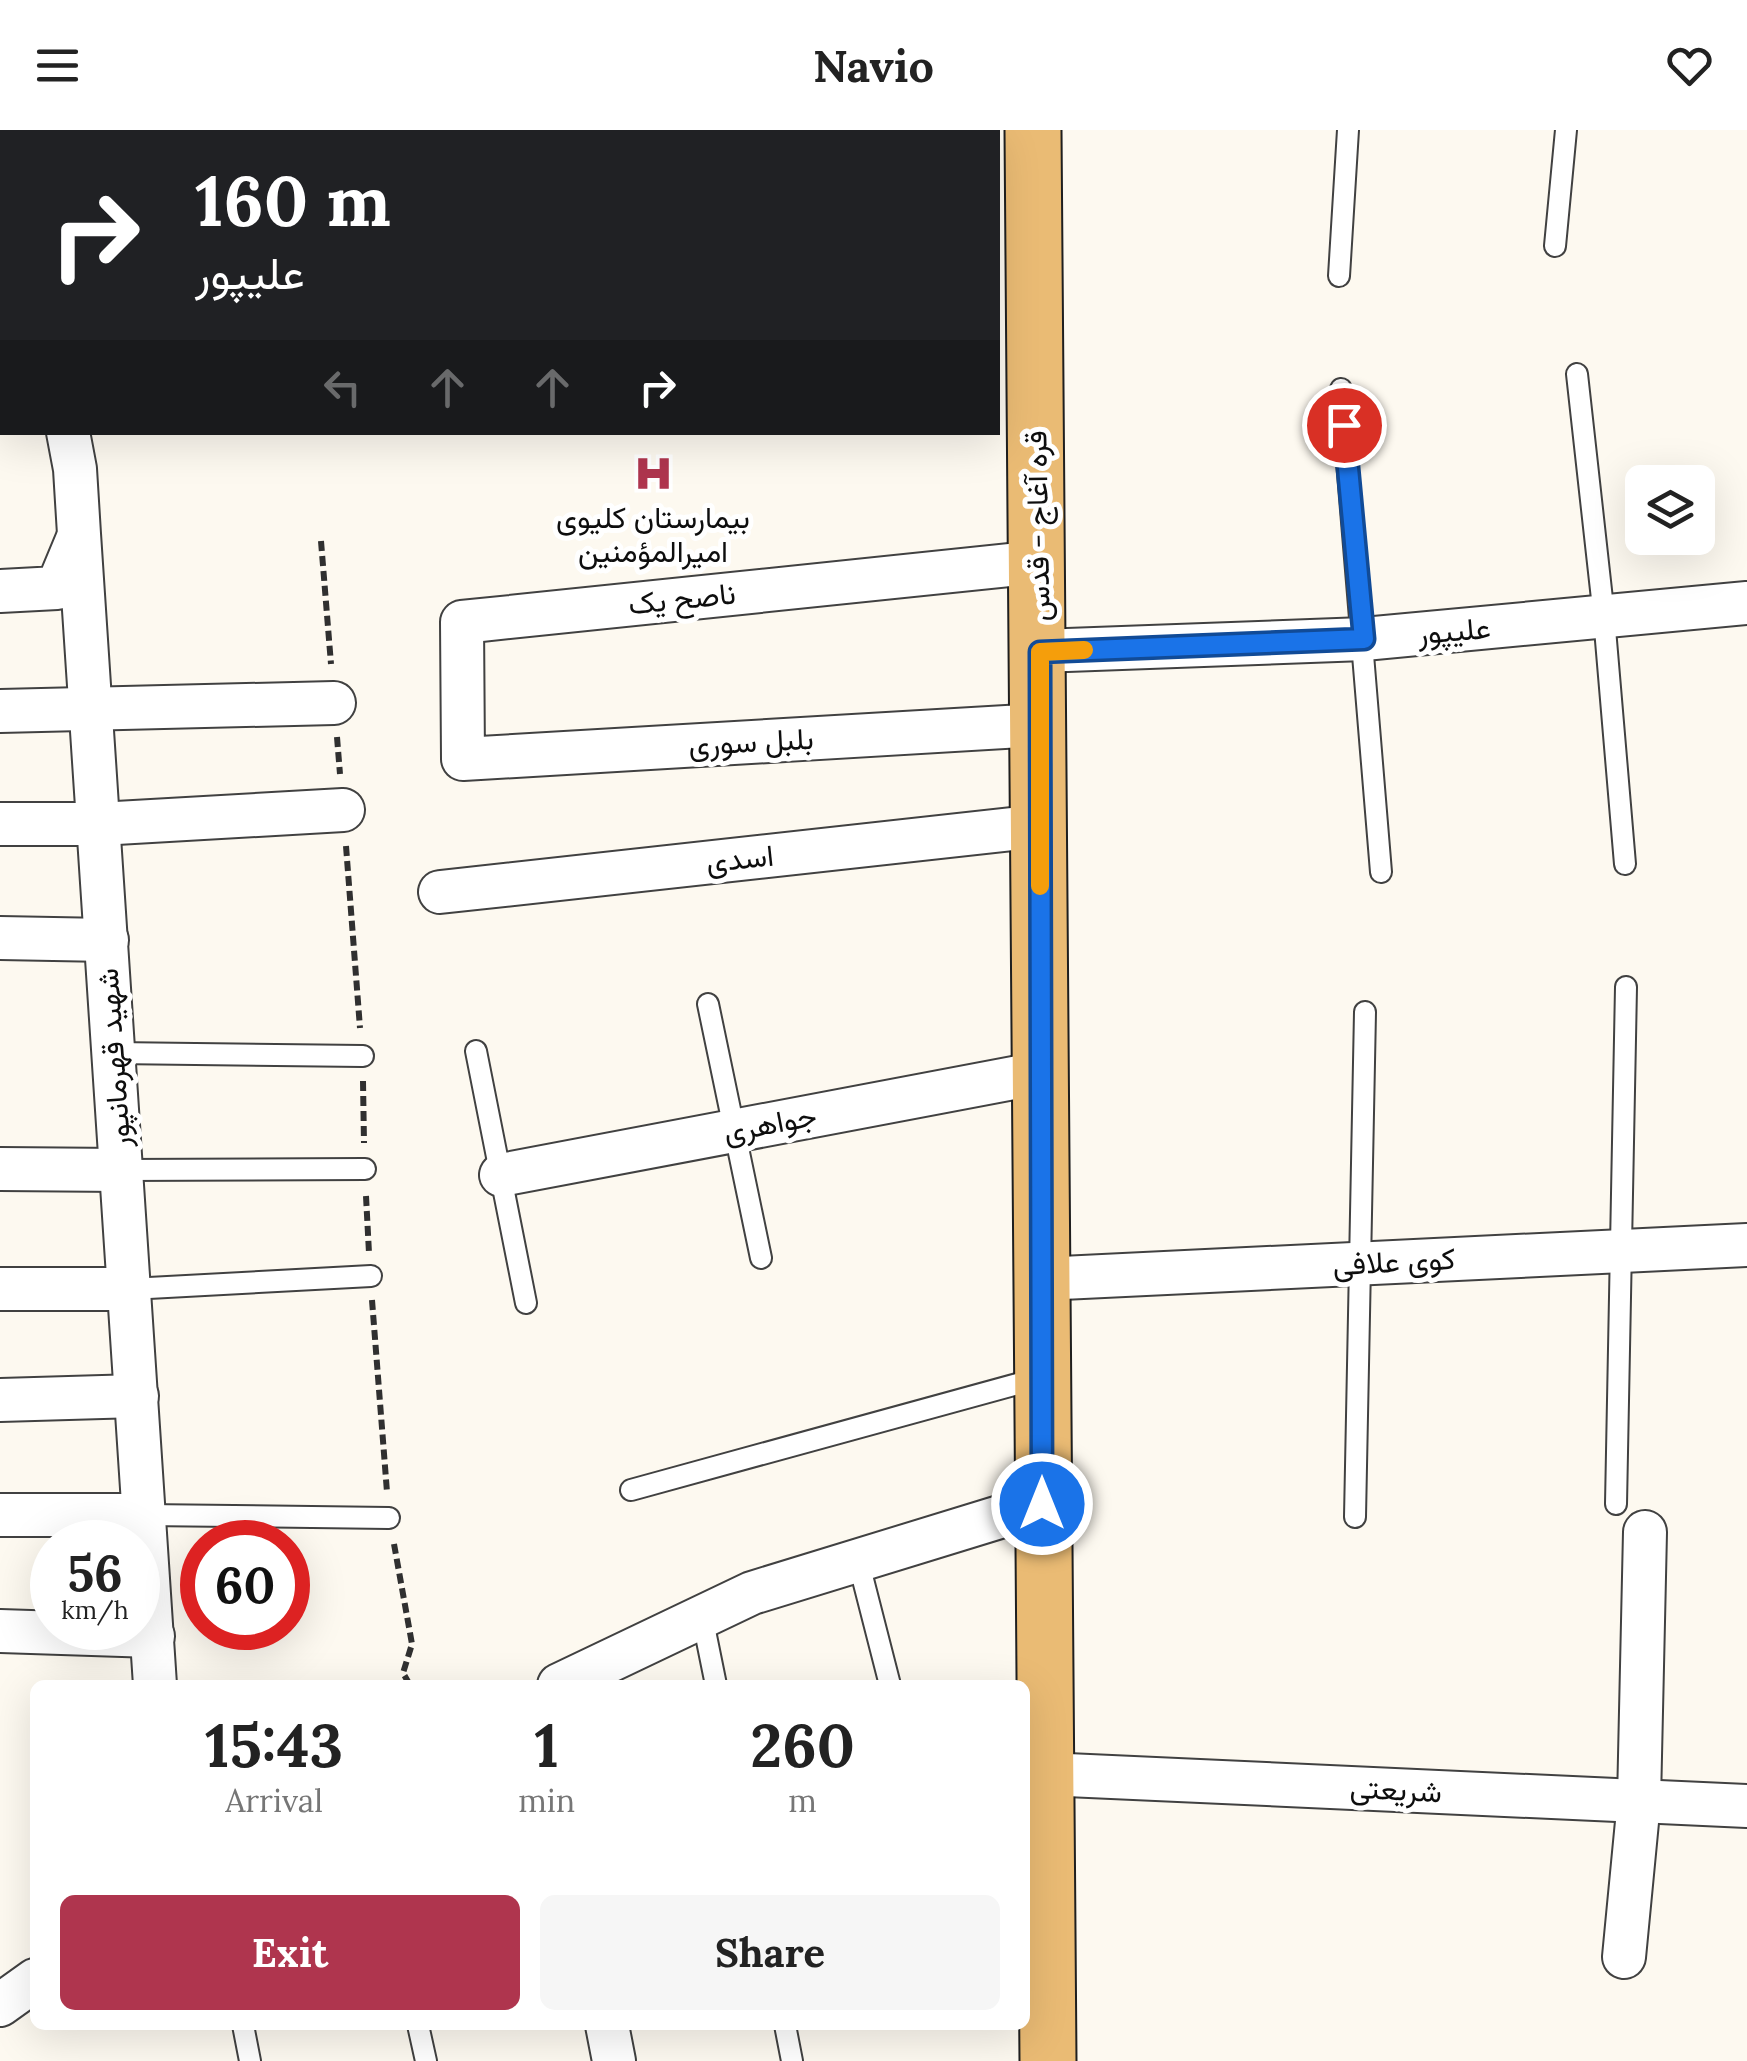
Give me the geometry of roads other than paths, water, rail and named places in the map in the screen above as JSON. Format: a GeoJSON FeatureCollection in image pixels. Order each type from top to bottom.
{"type":"FeatureCollection","features":[{"type":"Feature","properties":{"kind":"main road","name":"قره آغاج - قدس"},"geometry":{"type":"LineString","coordinates":[[1032,130],[1040,652],[1041,1377],[1048,2061]]}},
{"type":"Feature","properties":{"kind":"street","name":"شهید قهرمانپور"},"geometry":{"type":"LineString","coordinates":[[68,435],[80,534],[145,1520]]}},
{"type":"Feature","properties":{"kind":"street"},"geometry":{"type":"LineString","coordinates":[[0,591],[57,588],[80,534]]}},
{"type":"Feature","properties":{"kind":"street","name":"ناصح یک"},"geometry":{"type":"LineString","coordinates":[[464,758],[462,622],[1038,562]]}},
{"type":"Feature","properties":{"kind":"street","name":"علیپور"},"geometry":{"type":"LineString","coordinates":[[1040,652],[1364,639],[1747,603]]}},
{"type":"Feature","properties":{"kind":"street"},"geometry":{"type":"LineString","coordinates":[[0,712],[334,703]]}},
{"type":"Feature","properties":{"kind":"street","name":"بلبل سوری"},"geometry":{"type":"LineString","coordinates":[[464,758],[1039,725]]}},
{"type":"Feature","properties":{"kind":"street"},"geometry":{"type":"LineString","coordinates":[[0,824],[99,824],[343,810]]}},
{"type":"Feature","properties":{"kind":"street","name":"اسدی"},"geometry":{"type":"LineString","coordinates":[[440,892],[1040,826]]}},
{"type":"Feature","properties":{"kind":"street"},"geometry":{"type":"LineString","coordinates":[[0,938],[107,940]]}},
{"type":"Feature","properties":{"kind":"street","name":"جواهری"},"geometry":{"type":"LineString","coordinates":[[501,1175],[1040,1073]]}},
{"type":"Feature","properties":{"kind":"street"},"geometry":{"type":"LineString","coordinates":[[0,1169],[122,1170]]}},
{"type":"Feature","properties":{"kind":"street","name":"کوی علافی"},"geometry":{"type":"LineString","coordinates":[[1041,1279],[1747,1245]]}},
{"type":"Feature","properties":{"kind":"street"},"geometry":{"type":"LineString","coordinates":[[0,1289],[130,1288]]}},
{"type":"Feature","properties":{"kind":"street"},"geometry":{"type":"LineString","coordinates":[[0,1400],[137,1396]]}},
{"type":"Feature","properties":{"kind":"street"},"geometry":{"type":"LineString","coordinates":[[569,1680],[752,1593],[1042,1504]]}},
{"type":"Feature","properties":{"kind":"street"},"geometry":{"type":"LineString","coordinates":[[0,1514],[145,1514]]}},
{"type":"Feature","properties":{"kind":"street"},"geometry":{"type":"LineString","coordinates":[[1624,1957],[1639,1801],[1630,1518]]}},
{"type":"Feature","properties":{"kind":"street"},"geometry":{"type":"LineString","coordinates":[[0,1632],[30,1633]]}},
{"type":"Feature","properties":{"kind":"street","name":"شهید قهرمانپور"},"geometry":{"type":"LineString","coordinates":[[154,1650],[155,1680]]}},
{"type":"Feature","properties":{"kind":"street","name":"شریعتی"},"geometry":{"type":"LineString","coordinates":[[1045,1774],[1747,1806]]}},
{"type":"Feature","properties":{"kind":"street"},"geometry":{"type":"LineString","coordinates":[[0,2005],[30,1984]]}},
{"type":"Feature","properties":{"kind":"street"},"geometry":{"type":"LineString","coordinates":[[608,2030],[614,2061]]}},
{"type":"Feature","properties":{"kind":"lane"},"geometry":{"type":"LineString","coordinates":[[1339,276],[1348,130]]}},
{"type":"Feature","properties":{"kind":"lane"},"geometry":{"type":"LineString","coordinates":[[1555,246],[1566,130]]}},
{"type":"Feature","properties":{"kind":"lane"},"geometry":{"type":"LineString","coordinates":[[1578,374],[1625,864]]}},
{"type":"Feature","properties":{"kind":"lane"},"geometry":{"type":"LineString","coordinates":[[1341,389],[1381,872]]}},
{"type":"Feature","properties":{"kind":"lane"},"geometry":{"type":"LineString","coordinates":[[1626,987],[1622,1251],[1630,1518]]}},
{"type":"Feature","properties":{"kind":"lane"},"geometry":{"type":"LineString","coordinates":[[708,1004],[761,1258]]}},
{"type":"Feature","properties":{"kind":"lane"},"geometry":{"type":"LineString","coordinates":[[1354,1517],[1365,1012]]}},
{"type":"Feature","properties":{"kind":"lane"},"geometry":{"type":"LineString","coordinates":[[476,1051],[526,1303]]}},
{"type":"Feature","properties":{"kind":"lane"},"geometry":{"type":"LineString","coordinates":[[114,1053],[362,1056]]}},
{"type":"Feature","properties":{"kind":"lane"},"geometry":{"type":"LineString","coordinates":[[122,1170],[365,1168]]}},
{"type":"Feature","properties":{"kind":"lane"},"geometry":{"type":"LineString","coordinates":[[130,1288],[370,1276]]}},
{"type":"Feature","properties":{"kind":"lane"},"geometry":{"type":"LineString","coordinates":[[631,1490],[1041,1377]]}},
{"type":"Feature","properties":{"kind":"lane"},"geometry":{"type":"LineString","coordinates":[[145,1514],[389,1518]]}},
{"type":"Feature","properties":{"kind":"lane"},"geometry":{"type":"LineString","coordinates":[[858,1560],[889,1680]]}},
{"type":"Feature","properties":{"kind":"lane"},"geometry":{"type":"LineString","coordinates":[[702,1616],[715,1680]]}},
{"type":"Feature","properties":{"kind":"lane"},"geometry":{"type":"LineString","coordinates":[[244,2030],[250,2061]]}},
{"type":"Feature","properties":{"kind":"lane"},"geometry":{"type":"LineString","coordinates":[[419,2030],[426,2061]]}},
{"type":"Feature","properties":{"kind":"lane"},"geometry":{"type":"LineString","coordinates":[[786,2030],[792,2061]]}},
{"type":"Feature","properties":{"kind":"place","name":"بیمارستان کلیوی امیرالمؤمنین"},"geometry":{"type":"Point","coordinates":[653,474]}}]}
